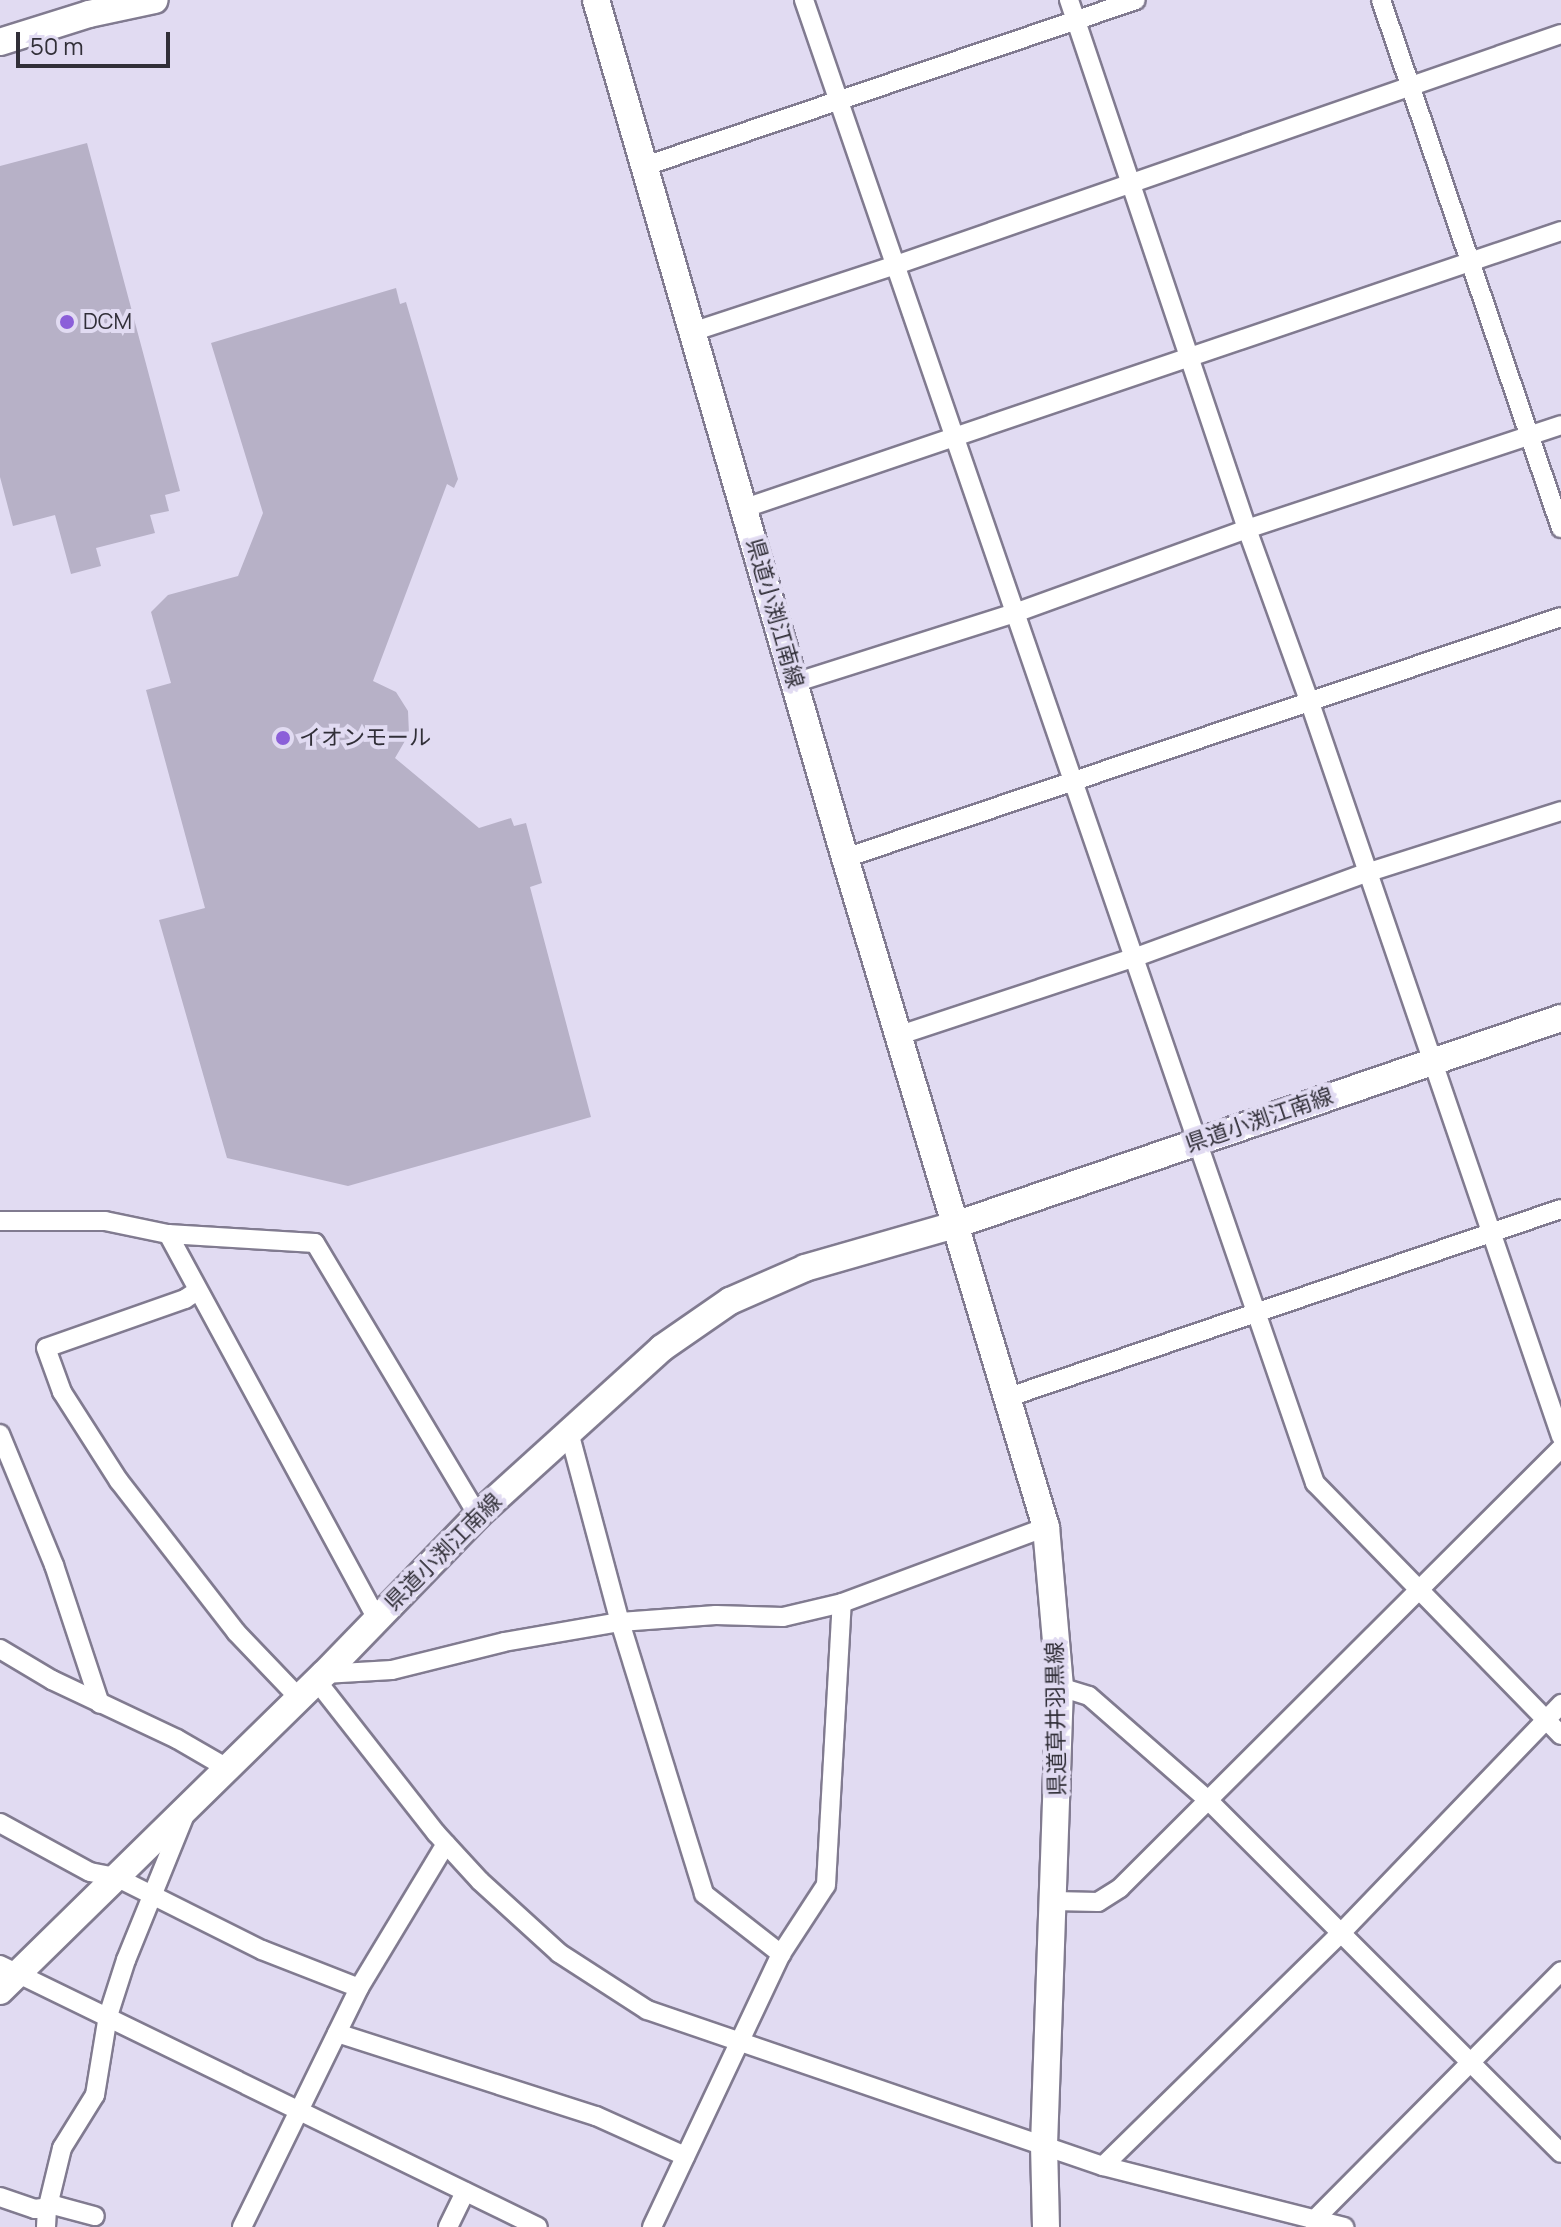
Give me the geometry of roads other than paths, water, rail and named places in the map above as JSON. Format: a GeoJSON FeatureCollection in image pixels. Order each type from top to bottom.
{"type":"FeatureCollection","features":[{"type":"Feature","properties":{"kind":"main road"},"geometry":{"type":"LineString","coordinates":[[0,42],[89,14],[155,0]]}},
{"type":"Feature","properties":{"kind":"main road","name":"県道小渕江南線"},"geometry":{"type":"LineString","coordinates":[[596,0],[845,858],[958,1224]]}},
{"type":"Feature","properties":{"kind":"main road","name":"県道小渕江南線"},"geometry":{"type":"LineString","coordinates":[[6,1976],[116,1877],[313,1684],[478,1515],[662,1348],[730,1301],[805,1268],[958,1224],[1561,1018]]}},
{"type":"Feature","properties":{"kind":"main road","name":"県道草井羽黒線"},"geometry":{"type":"LineString","coordinates":[[958,1224],[1046,1527],[1060,1687],[1044,2145],[1046,2227]]}},
{"type":"Feature","properties":{"kind":"street"},"geometry":{"type":"LineString","coordinates":[[804,0],[1315,1483],[1418,1592],[1561,1735]]}},
{"type":"Feature","properties":{"kind":"street"},"geometry":{"type":"LineString","coordinates":[[1069,0],[1129,184],[1192,357],[1247,529],[1310,703],[1561,1436]]}},
{"type":"Feature","properties":{"kind":"street"},"geometry":{"type":"LineString","coordinates":[[645,166],[1136,0]]}},
{"type":"Feature","properties":{"kind":"street"},"geometry":{"type":"LineString","coordinates":[[1381,0],[1561,528]]}},
{"type":"Feature","properties":{"kind":"street"},"geometry":{"type":"LineString","coordinates":[[692,332],[896,265],[1561,34]]}},
{"type":"Feature","properties":{"kind":"street"},"geometry":{"type":"LineString","coordinates":[[745,508],[1561,231]]}},
{"type":"Feature","properties":{"kind":"street"},"geometry":{"type":"LineString","coordinates":[[794,683],[1015,613],[1247,529],[1561,425]]}},
{"type":"Feature","properties":{"kind":"street"},"geometry":{"type":"LineString","coordinates":[[845,858],[1561,617]]}},
{"type":"Feature","properties":{"kind":"street"},"geometry":{"type":"LineString","coordinates":[[900,1035],[1136,957],[1366,873],[1561,811]]}},
{"type":"Feature","properties":{"kind":"street"},"geometry":{"type":"LineString","coordinates":[[1009,1397],[1561,1209]]}},
{"type":"Feature","properties":{"kind":"street"},"geometry":{"type":"LineString","coordinates":[[0,1221],[105,1221],[168,1234],[315,1243],[478,1515]]}},
{"type":"Feature","properties":{"kind":"street"},"geometry":{"type":"LineString","coordinates":[[168,1234],[377,1619]]}},
{"type":"Feature","properties":{"kind":"street"},"geometry":{"type":"LineString","coordinates":[[197,1291],[185,1299],[46,1348],[62,1392],[119,1481],[236,1632],[313,1684],[446,1844],[559,1953],[647,2010],[1103,2166],[1344,2227]]}},
{"type":"Feature","properties":{"kind":"street"},"geometry":{"type":"LineString","coordinates":[[569,1432],[620,1622],[704,1894],[781,1954]]}},
{"type":"Feature","properties":{"kind":"street"},"geometry":{"type":"LineString","coordinates":[[0,1434],[54,1565],[100,1704]]}},
{"type":"Feature","properties":{"kind":"street"},"geometry":{"type":"LineString","coordinates":[[1054,1901],[1098,1902],[1120,1888],[1561,1448]]}},
{"type":"Feature","properties":{"kind":"street"},"geometry":{"type":"LineString","coordinates":[[313,1684],[392,1670],[504,1642],[620,1622],[716,1615],[783,1617],[842,1603],[1046,1527]]}},
{"type":"Feature","properties":{"kind":"street"},"geometry":{"type":"LineString","coordinates":[[652,2227],[781,1954],[826,1885],[842,1603]]}},
{"type":"Feature","properties":{"kind":"street"},"geometry":{"type":"LineString","coordinates":[[0,1649],[100,1704],[177,1739],[227,1768]]}},
{"type":"Feature","properties":{"kind":"street"},"geometry":{"type":"LineString","coordinates":[[1060,1687],[1089,1696],[1208,1800],[1561,2153]]}},
{"type":"Feature","properties":{"kind":"street"},"geometry":{"type":"LineString","coordinates":[[1103,2166],[1341,1933],[1561,1704]]}},
{"type":"Feature","properties":{"kind":"street"},"geometry":{"type":"LineString","coordinates":[[46,2218],[62,2148],[95,2095],[108,2016],[189,1805]]}},
{"type":"Feature","properties":{"kind":"street"},"geometry":{"type":"LineString","coordinates":[[0,1823],[90,1872],[116,1877],[284,1959],[359,1988]]}},
{"type":"Feature","properties":{"kind":"street"},"geometry":{"type":"LineString","coordinates":[[242,2227],[359,1988],[446,1844]]}},
{"type":"Feature","properties":{"kind":"street"},"geometry":{"type":"LineString","coordinates":[[1313,2221],[1561,1971]]}},
{"type":"Feature","properties":{"kind":"street"},"geometry":{"type":"LineString","coordinates":[[6,1976],[108,2016],[538,2227]]}},
{"type":"Feature","properties":{"kind":"street"},"geometry":{"type":"LineString","coordinates":[[337,2033],[584,2112],[685,2156]]}},
{"type":"Feature","properties":{"kind":"street"},"geometry":{"type":"LineString","coordinates":[[448,2227],[465,2192]]}},
{"type":"Feature","properties":{"kind":"street"},"geometry":{"type":"LineString","coordinates":[[0,2197],[46,2218]]}},
{"type":"Feature","properties":{"kind":"street"},"geometry":{"type":"LineString","coordinates":[[46,2218],[57,2206],[95,2216]]}},
{"type":"Feature","properties":{"kind":"place","name":"DCM"},"geometry":{"type":"Point","coordinates":[67,322]}},
{"type":"Feature","properties":{"kind":"place","name":"イオンモール"},"geometry":{"type":"Point","coordinates":[283,738]}}]}
